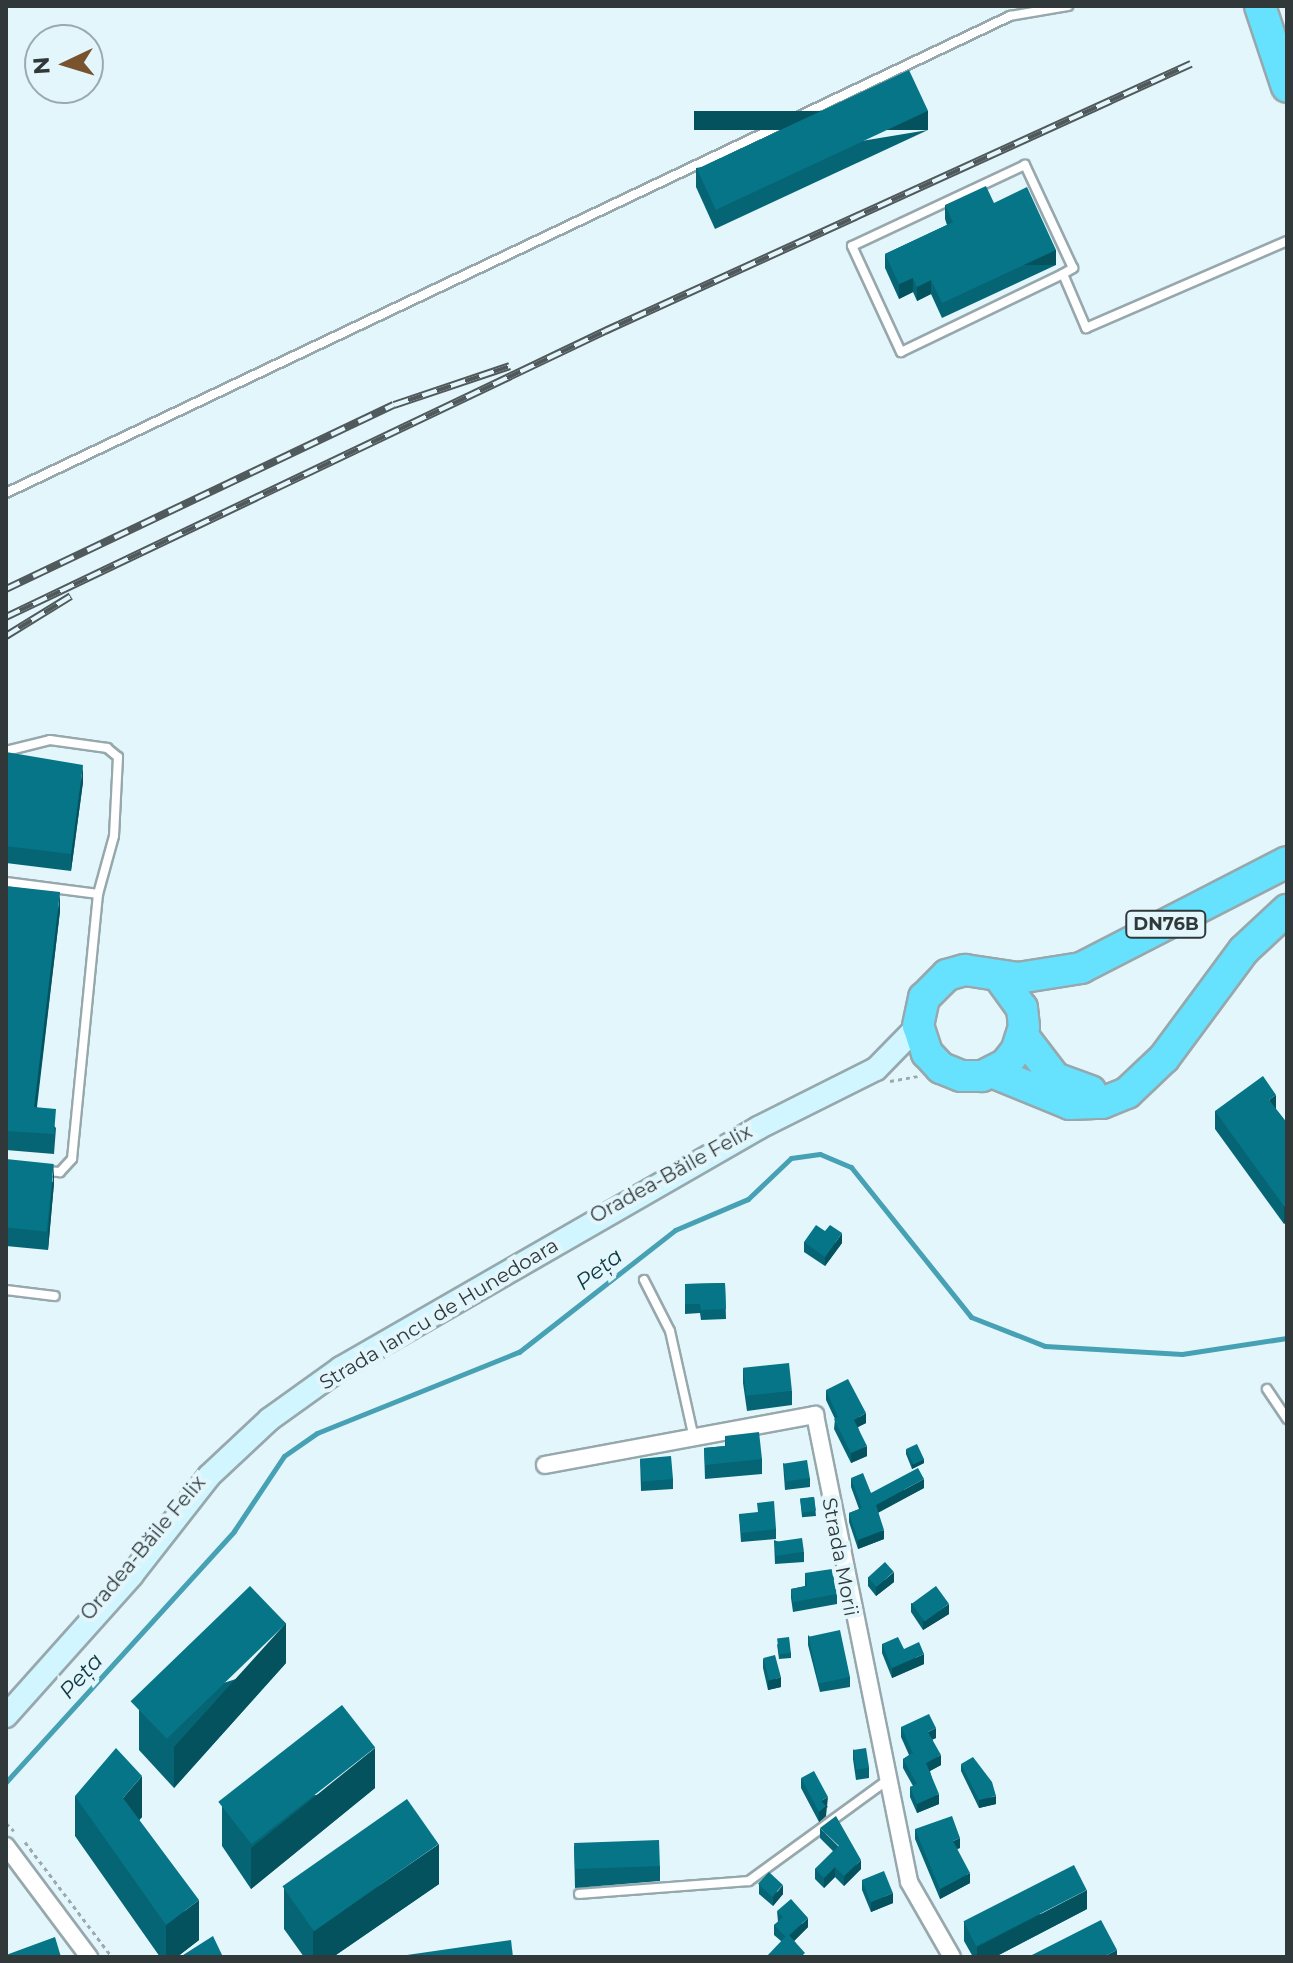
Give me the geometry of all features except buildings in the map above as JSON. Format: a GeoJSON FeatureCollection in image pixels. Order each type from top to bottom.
{"type":"FeatureCollection","features":[{"type":"Feature","properties":{"kind":"highway"},"geometry":{"type":"LineString","coordinates":[[1260,6],[1287,87]]}},
{"type":"Feature","properties":{"kind":"highway"},"geometry":{"type":"LineString","coordinates":[[1278,6],[1287,24]]}},
{"type":"Feature","properties":{"kind":"highway"},"geometry":{"type":"LineString","coordinates":[[1278,6],[1287,39]]}},
{"type":"Feature","properties":{"kind":"highway","name":"DN76B"},"geometry":{"type":"LineString","coordinates":[[1023,1027],[1081,968],[1287,862]]}},
{"type":"Feature","properties":{"kind":"highway"},"geometry":{"type":"LineString","coordinates":[[1140,1083],[1100,1091],[1070,1086],[1044,1068],[1023,1027],[1019,999],[1000,978],[983,971],[947,975],[924,998],[918,1026],[929,1068],[961,1076],[992,1072],[1070,1104],[1102,1103],[1140,1083],[1164,1058],[1244,950],[1287,910]]}},
{"type":"Feature","properties":{"kind":"highway","name":"DN76B"},"geometry":{"type":"LineString","coordinates":[[1000,978],[1081,968]]}},
{"type":"Feature","properties":{"kind":"highway"},"geometry":{"type":"LineString","coordinates":[[992,1072],[1016,1051],[1023,1027]]}},
{"type":"Feature","properties":{"kind":"street","name":"Strada Iancu de Hunedoara"},"geometry":{"type":"LineString","coordinates":[[882,1076],[918,1026]]}},
{"type":"Feature","properties":{"kind":"street","name":"Strada Iancu de Hunedoara"},"geometry":{"type":"LineString","coordinates":[[6,1716],[131,1576],[209,1476],[270,1419],[368,1352],[758,1128],[882,1076],[929,1068]]}},
{"type":"Feature","properties":{"kind":"street","name":"Strada Morii"},"geometry":{"type":"LineString","coordinates":[[545,1465],[815,1415],[886,1781],[909,1882],[952,1957]]}},
{"type":"Feature","properties":{"kind":"street"},"geometry":{"type":"LineString","coordinates":[[6,1846],[89,1957]]}},
{"type":"Feature","properties":{"kind":"lane"},"geometry":{"type":"LineString","coordinates":[[6,493],[1010,16],[1068,6]]}},
{"type":"Feature","properties":{"kind":"lane"},"geometry":{"type":"LineString","coordinates":[[1025,165],[1073,268],[1063,274],[901,352],[852,246],[1025,165]]}},
{"type":"Feature","properties":{"kind":"lane"},"geometry":{"type":"LineString","coordinates":[[1063,274],[1086,328],[1287,241]]}},
{"type":"Feature","properties":{"kind":"lane"},"geometry":{"type":"LineString","coordinates":[[6,751],[50,740],[107,748],[118,757],[114,836],[98,894],[72,1159],[60,1172],[33,1169]]}},
{"type":"Feature","properties":{"kind":"lane"},"geometry":{"type":"LineString","coordinates":[[6,882],[98,894]]}},
{"type":"Feature","properties":{"kind":"lane"},"geometry":{"type":"LineString","coordinates":[[644,1280],[670,1331],[694,1438]]}},
{"type":"Feature","properties":{"kind":"lane"},"geometry":{"type":"LineString","coordinates":[[6,1290],[55,1296]]}},
{"type":"Feature","properties":{"kind":"lane"},"geometry":{"type":"LineString","coordinates":[[1267,1389],[1287,1419]]}},
{"type":"Feature","properties":{"kind":"lane"},"geometry":{"type":"LineString","coordinates":[[579,1894],[749,1881],[886,1781]]}},
{"type":"Feature","properties":{"kind":"path"},"geometry":{"type":"LineString","coordinates":[[882,1076],[929,1068]]}},
{"type":"Feature","properties":{"kind":"path"},"geometry":{"type":"LineString","coordinates":[[6,1823],[39,1857],[112,1957]]}},
{"type":"Feature","properties":{"kind":"waterway","name":"Peța"},"geometry":{"type":"LineString","coordinates":[[6,1782],[234,1531],[284,1456],[317,1433],[519,1352],[675,1230],[748,1199],[791,1158],[820,1154],[851,1167],[971,1317],[1045,1346],[1182,1354],[1287,1338]]}},
{"type":"Feature","properties":{"kind":"railway"},"geometry":{"type":"LineString","coordinates":[[6,617],[605,331],[1191,64]]}},
{"type":"Feature","properties":{"kind":"railway"},"geometry":{"type":"LineString","coordinates":[[6,589],[394,405],[510,366]]}},
{"type":"Feature","properties":{"kind":"railway"},"geometry":{"type":"LineString","coordinates":[[6,636],[71,596]]}}]}
